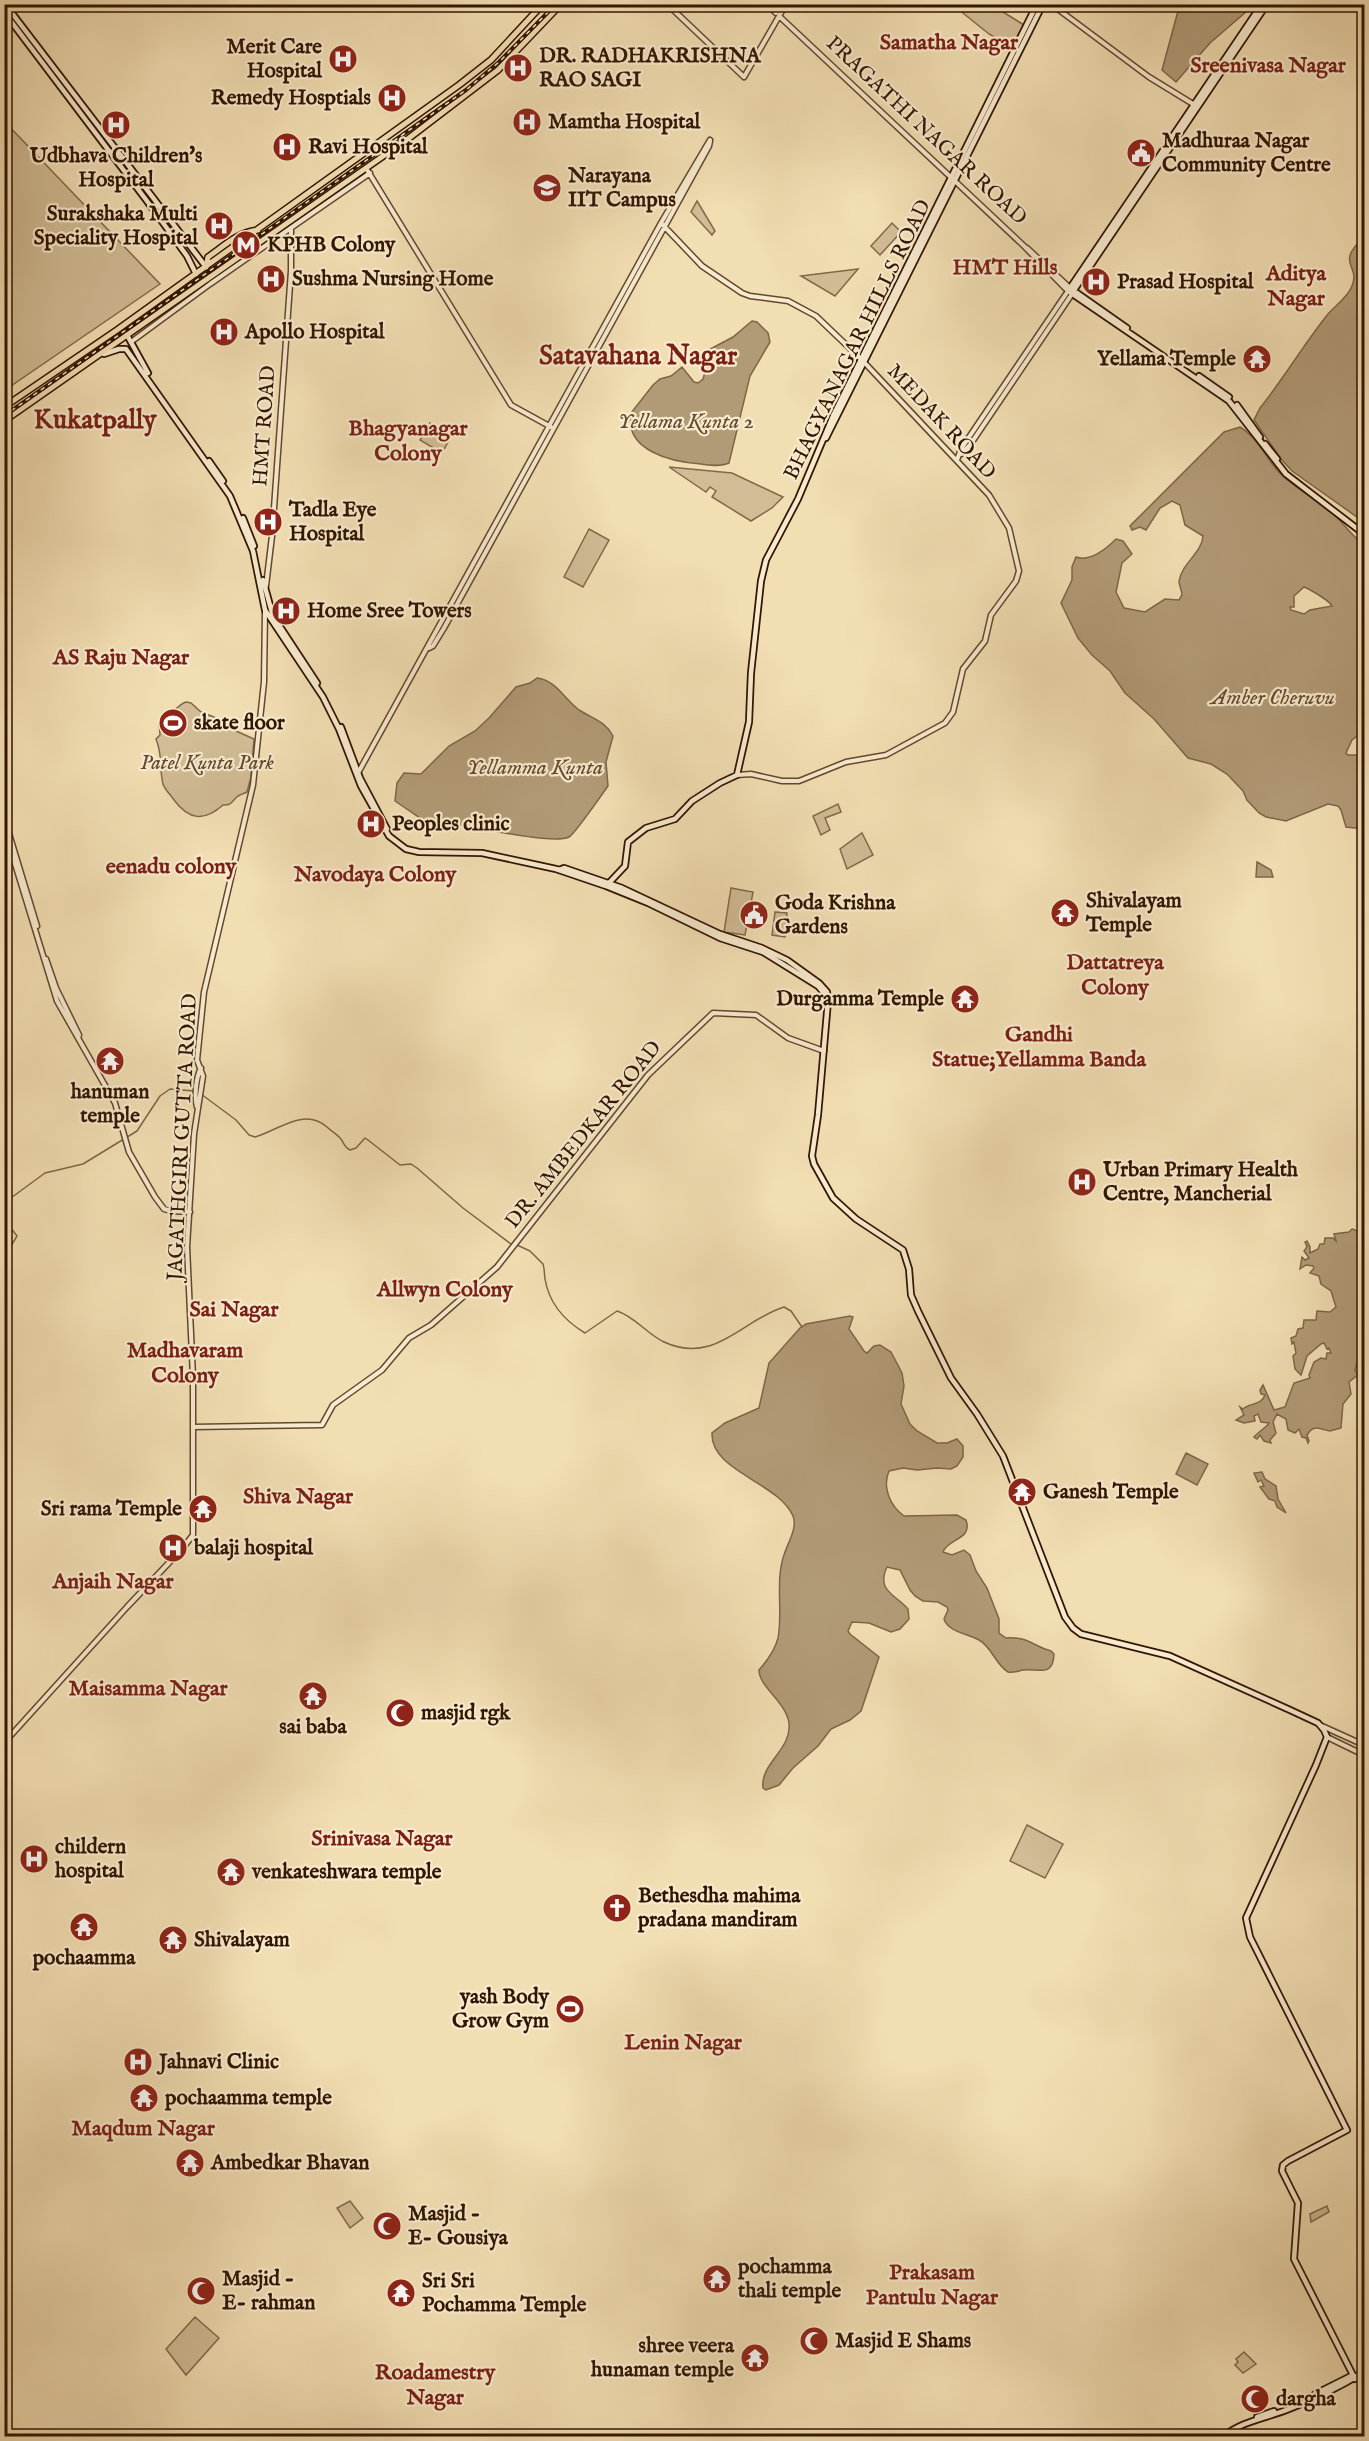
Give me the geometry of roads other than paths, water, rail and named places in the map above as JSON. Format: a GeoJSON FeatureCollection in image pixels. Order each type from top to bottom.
{"type":"FeatureCollection","features":[{"type":"Feature","properties":{"kind":"highway"},"geometry":{"type":"LineString","coordinates":[[206,262],[258,230],[450,92],[491,60],[543,4]]}},
{"type":"Feature","properties":{"kind":"highway"},"geometry":{"type":"LineString","coordinates":[[4,421],[195,287],[368,170],[498,70],[561,4]]}},
{"type":"Feature","properties":{"kind":"highway"},"geometry":{"type":"LineString","coordinates":[[459,85],[463,92],[468,93]]}},
{"type":"Feature","properties":{"kind":"highway"},"geometry":{"type":"LineString","coordinates":[[450,92],[455,97],[455,103]]}},
{"type":"Feature","properties":{"kind":"highway"},"geometry":{"type":"LineString","coordinates":[[14,415],[6,406],[196,274],[206,262],[244,232],[258,230]]}},
{"type":"Feature","properties":{"kind":"highway"},"geometry":{"type":"LineString","coordinates":[[195,287],[204,288]]}},
{"type":"Feature","properties":{"kind":"highway"},"geometry":{"type":"LineString","coordinates":[[22,395],[29,405]]}},
{"type":"Feature","properties":{"kind":"main road"},"geometry":{"type":"LineString","coordinates":[[5,4],[114,143],[193,252],[206,262]]}},
{"type":"Feature","properties":{"kind":"main road","name":"BHAGYANAGAR HILLS ROAD"},"geometry":{"type":"LineString","coordinates":[[1012,61],[1037,4]]}},
{"type":"Feature","properties":{"kind":"main road","name":"BHAGYANAGAR HILLS ROAD"},"geometry":{"type":"LineString","coordinates":[[737,775],[749,722],[749,690],[762,573],[800,495],[821,442],[1012,61],[1043,4]]}},
{"type":"Feature","properties":{"kind":"main road"},"geometry":{"type":"LineString","coordinates":[[1071,291],[1193,104],[1262,4]]}},
{"type":"Feature","properties":{"kind":"main road"},"geometry":{"type":"LineString","coordinates":[[1071,291],[1267,4]]}},
{"type":"Feature","properties":{"kind":"main road"},"geometry":{"type":"LineString","coordinates":[[4,12],[153,209],[187,256],[196,274]]}},
{"type":"Feature","properties":{"kind":"main road","name":"PRAGATHI NAGAR ROAD"},"geometry":{"type":"LineString","coordinates":[[1071,291],[1205,381],[1233,405],[1286,474],[1363,531]]}},
{"type":"Feature","properties":{"kind":"main road"},"geometry":{"type":"LineString","coordinates":[[125,336],[131,342],[164,401],[232,495],[252,536],[273,616],[326,696],[357,774],[393,839],[406,849],[419,852],[482,853],[559,870],[648,903],[720,936],[763,952],[805,976],[822,990],[825,1004],[821,1080],[812,1156],[814,1164],[833,1198],[856,1219],[903,1250],[909,1269],[911,1295],[918,1311],[951,1378],[972,1406],[1003,1456],[1061,1606],[1073,1628],[1092,1638],[1170,1656],[1322,1726],[1326,1737],[1316,1765],[1246,1918],[1250,1937],[1347,2130],[1288,2161],[1283,2165],[1282,2170],[1298,2203],[1294,2259],[1355,2376]]}},
{"type":"Feature","properties":{"kind":"main road"},"geometry":{"type":"LineString","coordinates":[[101,355],[126,349],[230,496],[253,551],[265,610],[323,697],[350,754]]}},
{"type":"Feature","properties":{"kind":"main road"},"geometry":{"type":"LineString","coordinates":[[609,883],[625,866],[628,842],[631,839],[646,828],[675,819],[692,801],[737,775]]}},
{"type":"Feature","properties":{"kind":"main road"},"geometry":{"type":"LineString","coordinates":[[559,870],[564,868],[609,883],[656,903],[720,936]]}},
{"type":"Feature","properties":{"kind":"main road"},"geometry":{"type":"LineString","coordinates":[[1222,2436],[1247,2420],[1287,2407],[1365,2372]]}},
{"type":"Feature","properties":{"kind":"street"},"geometry":{"type":"LineString","coordinates":[[668,4],[745,77],[781,4]]}},
{"type":"Feature","properties":{"kind":"street","name":"PRAGATHI NAGAR ROAD"},"geometry":{"type":"LineString","coordinates":[[767,4],[1071,291]]}},
{"type":"Feature","properties":{"kind":"street"},"geometry":{"type":"LineString","coordinates":[[778,14],[786,4]]}},
{"type":"Feature","properties":{"kind":"street"},"geometry":{"type":"LineString","coordinates":[[1051,4],[1149,76],[1193,104]]}},
{"type":"Feature","properties":{"kind":"street"},"geometry":{"type":"LineString","coordinates":[[357,774],[552,428],[663,225],[710,140],[709,146],[663,225]]}},
{"type":"Feature","properties":{"kind":"street"},"geometry":{"type":"LineString","coordinates":[[131,342],[368,170],[511,405],[552,428]]}},
{"type":"Feature","properties":{"kind":"street","name":"MEDAK ROAD"},"geometry":{"type":"LineString","coordinates":[[663,225],[702,266],[742,293],[788,301],[816,316],[863,361],[989,495],[1003,514],[1010,531],[1019,571],[1016,581],[992,615],[985,641],[963,669],[953,712],[945,723],[886,754],[846,762],[799,781],[782,781],[751,774],[737,775]]}},
{"type":"Feature","properties":{"kind":"street","name":"HMT ROAD"},"geometry":{"type":"LineString","coordinates":[[266,589],[272,536],[291,271],[291,228]]}},
{"type":"Feature","properties":{"kind":"street"},"geometry":{"type":"LineString","coordinates":[[957,460],[970,445],[1071,291]]}},
{"type":"Feature","properties":{"kind":"street","name":"JAGATHGIRI GUTTA ROAD"},"geometry":{"type":"LineString","coordinates":[[4,1743],[191,1539],[194,1525],[193,1427],[188,1247],[198,1073],[201,1068],[197,1060],[204,992],[253,785],[264,682],[265,610]]}},
{"type":"Feature","properties":{"kind":"street"},"geometry":{"type":"LineString","coordinates":[[4,817],[5,827],[56,988],[79,1035],[78,1038],[115,1103],[126,1142],[150,1188],[164,1209],[190,1212]]}},
{"type":"Feature","properties":{"kind":"street","name":"DR. AMBEDKAR ROAD"},"geometry":{"type":"LineString","coordinates":[[193,1427],[322,1425],[333,1405],[382,1370],[409,1338],[431,1325],[497,1267],[648,1075],[713,1013],[756,1015],[788,1038],[822,1051]]}},
{"type":"Feature","properties":{"kind":"street"},"geometry":{"type":"LineString","coordinates":[[1322,1726],[1365,1745]]}},
{"type":"Feature","properties":{"kind":"street"},"geometry":{"type":"LineString","coordinates":[[1326,1737],[1365,1755]]}},
{"type":"Feature","properties":{"kind":"water"},"geometry":{"type":"Polygon","coordinates":[[[1198,5],[1254,5],[1210,43],[1176,82],[1162,70],[1178,11],[1183,6],[1192,11],[1198,5]]]}},
{"type":"Feature","properties":{"kind":"water"},"geometry":{"type":"Polygon","coordinates":[[[1364,237],[1364,522],[1292,471],[1254,420],[1260,408],[1319,325],[1350,290],[1354,279],[1349,259],[1355,246],[1364,237]]]}},
{"type":"Feature","properties":{"kind":"water","name":"Yellama Kunta 2"},"geometry":{"type":"Polygon","coordinates":[[[752,321],[757,322],[768,333],[770,342],[750,376],[729,463],[715,465],[677,461],[652,452],[642,445],[635,437],[631,426],[631,413],[653,385],[660,379],[671,376],[682,367],[694,382],[698,383],[703,379],[705,372],[698,362],[699,355],[733,337],[752,321]]]}},
{"type":"Feature","properties":{"kind":"water","name":"Amber Cheruvu"},"geometry":{"type":"Polygon","coordinates":[[[1240,427],[1247,432],[1283,476],[1328,509],[1364,545],[1364,733],[1362,732],[1352,740],[1346,753],[1364,755],[1364,829],[1346,827],[1338,806],[1328,804],[1286,821],[1266,817],[1259,813],[1227,774],[1211,764],[1188,758],[1154,719],[1125,693],[1110,671],[1078,638],[1061,603],[1072,580],[1072,567],[1076,557],[1092,556],[1116,539],[1123,541],[1132,554],[1122,563],[1116,592],[1124,608],[1145,612],[1165,599],[1179,600],[1182,595],[1179,581],[1181,575],[1199,548],[1203,536],[1185,525],[1180,505],[1172,501],[1160,508],[1146,530],[1140,527],[1132,530],[1130,526],[1224,432],[1240,427]],[[1304,587],[1294,596],[1294,607],[1290,607],[1291,610],[1304,614],[1310,610],[1332,606],[1324,599],[1304,587]]]}},
{"type":"Feature","properties":{"kind":"water","name":"Yellamma Kunta"},"geometry":{"type":"Polygon","coordinates":[[[537,678],[550,682],[574,706],[602,724],[613,736],[606,762],[608,786],[572,835],[559,839],[543,838],[423,820],[395,801],[397,783],[404,773],[421,774],[449,746],[475,731],[516,687],[530,683],[537,678]]]}},
{"type":"Feature","properties":{"kind":"water"},"geometry":{"type":"Polygon","coordinates":[[[1257,862],[1271,870],[1273,877],[1256,877],[1257,862]]]}},
{"type":"Feature","properties":{"kind":"water"},"geometry":{"type":"Polygon","coordinates":[[[1352,1229],[1364,1233],[1364,1360],[1357,1362],[1355,1371],[1359,1374],[1349,1382],[1351,1394],[1343,1404],[1341,1428],[1330,1431],[1312,1429],[1307,1435],[1308,1443],[1306,1438],[1302,1437],[1299,1429],[1295,1433],[1288,1430],[1286,1419],[1277,1414],[1273,1422],[1276,1433],[1270,1440],[1271,1443],[1264,1441],[1260,1435],[1257,1439],[1254,1437],[1269,1423],[1261,1422],[1258,1414],[1254,1416],[1255,1421],[1244,1423],[1236,1420],[1244,1415],[1240,1407],[1243,1409],[1261,1401],[1265,1395],[1261,1394],[1260,1390],[1263,1385],[1274,1410],[1285,1407],[1294,1383],[1310,1378],[1314,1362],[1321,1358],[1326,1359],[1327,1353],[1331,1353],[1324,1343],[1321,1344],[1307,1356],[1301,1375],[1295,1369],[1293,1356],[1296,1353],[1291,1338],[1296,1336],[1298,1329],[1303,1328],[1304,1320],[1316,1320],[1317,1311],[1330,1312],[1336,1307],[1331,1291],[1321,1284],[1319,1276],[1310,1273],[1313,1266],[1306,1265],[1300,1269],[1302,1257],[1305,1260],[1309,1258],[1304,1251],[1307,1247],[1305,1242],[1307,1241],[1310,1247],[1310,1253],[1318,1249],[1320,1244],[1324,1244],[1325,1238],[1333,1238],[1336,1241],[1334,1234],[1349,1232],[1352,1229]]]}},
{"type":"Feature","properties":{"kind":"water"},"geometry":{"type":"Polygon","coordinates":[[[853,1317],[849,1329],[864,1351],[867,1353],[874,1346],[880,1345],[891,1352],[902,1373],[904,1386],[901,1404],[910,1424],[937,1443],[947,1443],[957,1439],[963,1446],[963,1457],[957,1466],[951,1469],[903,1468],[889,1471],[886,1483],[891,1502],[904,1516],[957,1515],[966,1520],[966,1531],[943,1552],[952,1555],[964,1550],[970,1555],[976,1571],[987,1588],[999,1619],[999,1633],[1006,1638],[1024,1640],[1051,1651],[1054,1654],[1053,1661],[1048,1669],[1044,1670],[1008,1672],[983,1643],[954,1630],[946,1623],[944,1619],[947,1607],[938,1602],[923,1601],[915,1596],[900,1570],[887,1567],[884,1575],[885,1587],[908,1609],[909,1619],[900,1629],[891,1632],[869,1623],[852,1622],[848,1631],[850,1634],[879,1657],[861,1711],[850,1720],[831,1729],[818,1746],[793,1768],[779,1785],[766,1790],[763,1788],[763,1779],[786,1741],[789,1723],[783,1708],[763,1682],[759,1670],[775,1647],[778,1638],[781,1565],[793,1531],[794,1521],[785,1504],[774,1494],[722,1457],[714,1446],[712,1433],[725,1423],[759,1408],[769,1363],[800,1328],[806,1324],[853,1317]]]}},
{"type":"Feature","properties":{"kind":"water"},"geometry":{"type":"Polygon","coordinates":[[[1186,1453],[1208,1464],[1197,1485],[1176,1474],[1186,1453]]]}},
{"type":"Feature","properties":{"kind":"water"},"geometry":{"type":"Polygon","coordinates":[[[1262,1472],[1265,1479],[1276,1486],[1278,1499],[1286,1513],[1277,1507],[1275,1501],[1269,1499],[1260,1487],[1264,1486],[1261,1480],[1258,1482],[1254,1473],[1262,1472]]]}},
{"type":"Feature","properties":{"kind":"waterway"},"geometry":{"type":"LineString","coordinates":[[4,1203],[45,1173],[83,1164],[137,1131],[160,1096],[170,1089],[194,1091]]}},
{"type":"Feature","properties":{"kind":"waterway"},"geometry":{"type":"LineString","coordinates":[[201,1094],[236,1120],[249,1135],[255,1137],[291,1122],[309,1119],[318,1121],[327,1127],[350,1150],[356,1148],[365,1138],[400,1165],[411,1164],[417,1168],[463,1208],[511,1244]]}},
{"type":"Feature","properties":{"kind":"waterway"},"geometry":{"type":"LineString","coordinates":[[4,1219],[17,1236],[4,1258]]}},
{"type":"Feature","properties":{"kind":"waterway"},"geometry":{"type":"LineString","coordinates":[[517,1245],[530,1251],[543,1264],[547,1288],[554,1303],[571,1323],[585,1333],[617,1311],[629,1317],[658,1339],[682,1348],[713,1345],[768,1313],[784,1307],[791,1311],[802,1327]]}},
{"type":"Feature","properties":{"kind":"railway"},"geometry":{"type":"LineString","coordinates":[[4,416],[466,90],[499,62],[556,4]]}},
{"type":"Feature","properties":{"kind":"place","name":"Merit Care Hospital"},"geometry":{"type":"Point","coordinates":[343,59]}},
{"type":"Feature","properties":{"kind":"place","name":"DR. RADHAKRISHNA RAO SAGI"},"geometry":{"type":"Point","coordinates":[518,68]}},
{"type":"Feature","properties":{"kind":"place","name":"Remedy Hosptials"},"geometry":{"type":"Point","coordinates":[392,98]}},
{"type":"Feature","properties":{"kind":"place","name":"Mamtha Hospital"},"geometry":{"type":"Point","coordinates":[527,122]}},
{"type":"Feature","properties":{"kind":"place","name":"Udbhava Children's Hospital"},"geometry":{"type":"Point","coordinates":[116,125]}},
{"type":"Feature","properties":{"kind":"place","name":"Ravi Hospital"},"geometry":{"type":"Point","coordinates":[287,147]}},
{"type":"Feature","properties":{"kind":"place","name":"Madhuraa Nagar Community Centre"},"geometry":{"type":"Point","coordinates":[1141,153]}},
{"type":"Feature","properties":{"kind":"place","name":"Narayana IIT Campus"},"geometry":{"type":"Point","coordinates":[547,188]}},
{"type":"Feature","properties":{"kind":"place","name":"Surakshaka Multi Speciality Hospital"},"geometry":{"type":"Point","coordinates":[219,226]}},
{"type":"Feature","properties":{"kind":"place","name":"KPHB Colony"},"geometry":{"type":"Point","coordinates":[246,245]}},
{"type":"Feature","properties":{"kind":"place","name":"Sushma Nursing Home"},"geometry":{"type":"Point","coordinates":[271,279]}},
{"type":"Feature","properties":{"kind":"place","name":"Prasad Hospital"},"geometry":{"type":"Point","coordinates":[1096,282]}},
{"type":"Feature","properties":{"kind":"place","name":"Apollo Hospital"},"geometry":{"type":"Point","coordinates":[224,332]}},
{"type":"Feature","properties":{"kind":"place","name":"Yellama Temple"},"geometry":{"type":"Point","coordinates":[1257,359]}},
{"type":"Feature","properties":{"kind":"place","name":"Tadla Eye Hospital"},"geometry":{"type":"Point","coordinates":[268,522]}},
{"type":"Feature","properties":{"kind":"place","name":"Home Sree Towers"},"geometry":{"type":"Point","coordinates":[286,611]}},
{"type":"Feature","properties":{"kind":"place","name":"skate floor"},"geometry":{"type":"Point","coordinates":[173,723]}},
{"type":"Feature","properties":{"kind":"place","name":"Peoples clinic"},"geometry":{"type":"Point","coordinates":[371,824]}},
{"type":"Feature","properties":{"kind":"place","name":"Shivalayam Temple"},"geometry":{"type":"Point","coordinates":[1065,913]}},
{"type":"Feature","properties":{"kind":"place","name":"Goda Krishna Gardens"},"geometry":{"type":"Point","coordinates":[754,915]}},
{"type":"Feature","properties":{"kind":"place","name":"Durgamma Temple"},"geometry":{"type":"Point","coordinates":[965,999]}},
{"type":"Feature","properties":{"kind":"place","name":"hanuman temple"},"geometry":{"type":"Point","coordinates":[110,1061]}},
{"type":"Feature","properties":{"kind":"place","name":"Urban Primary Health Centre, Mancherial"},"geometry":{"type":"Point","coordinates":[1082,1182]}},
{"type":"Feature","properties":{"kind":"place","name":"Ganesh Temple"},"geometry":{"type":"Point","coordinates":[1022,1492]}},
{"type":"Feature","properties":{"kind":"place","name":"Sri rama Temple"},"geometry":{"type":"Point","coordinates":[203,1509]}},
{"type":"Feature","properties":{"kind":"place","name":"balaji hospital"},"geometry":{"type":"Point","coordinates":[173,1548]}},
{"type":"Feature","properties":{"kind":"place","name":"sai baba"},"geometry":{"type":"Point","coordinates":[313,1696]}},
{"type":"Feature","properties":{"kind":"place","name":"masjid rgk"},"geometry":{"type":"Point","coordinates":[400,1713]}},
{"type":"Feature","properties":{"kind":"place","name":"childern hospital"},"geometry":{"type":"Point","coordinates":[34,1859]}},
{"type":"Feature","properties":{"kind":"place","name":"venkateshwara temple"},"geometry":{"type":"Point","coordinates":[231,1872]}},
{"type":"Feature","properties":{"kind":"place","name":"Bethesdha mahima pradana mandiram"},"geometry":{"type":"Point","coordinates":[617,1908]}},
{"type":"Feature","properties":{"kind":"place","name":"pochaamma"},"geometry":{"type":"Point","coordinates":[84,1927]}},
{"type":"Feature","properties":{"kind":"place","name":"Shivalayam"},"geometry":{"type":"Point","coordinates":[173,1940]}},
{"type":"Feature","properties":{"kind":"place","name":"yash Body Grow Gym"},"geometry":{"type":"Point","coordinates":[570,2009]}},
{"type":"Feature","properties":{"kind":"place","name":"Jahnavi Clinic"},"geometry":{"type":"Point","coordinates":[138,2062]}},
{"type":"Feature","properties":{"kind":"place","name":"pochaamma temple"},"geometry":{"type":"Point","coordinates":[144,2098]}},
{"type":"Feature","properties":{"kind":"place","name":"Ambedkar Bhavan"},"geometry":{"type":"Point","coordinates":[190,2163]}},
{"type":"Feature","properties":{"kind":"place","name":"Masjid - E- Gousiya"},"geometry":{"type":"Point","coordinates":[387,2226]}},
{"type":"Feature","properties":{"kind":"place","name":"pochamma thali temple"},"geometry":{"type":"Point","coordinates":[717,2279]}},
{"type":"Feature","properties":{"kind":"place","name":"Masjid - E- rahman"},"geometry":{"type":"Point","coordinates":[201,2291]}},
{"type":"Feature","properties":{"kind":"place","name":"Sri Sri Pochamma Temple"},"geometry":{"type":"Point","coordinates":[401,2293]}},
{"type":"Feature","properties":{"kind":"place","name":"Masjid E Shams"},"geometry":{"type":"Point","coordinates":[814,2341]}},
{"type":"Feature","properties":{"kind":"place","name":"shree veera hunaman temple"},"geometry":{"type":"Point","coordinates":[755,2358]}},
{"type":"Feature","properties":{"kind":"place","name":"dargha"},"geometry":{"type":"Point","coordinates":[1255,2399]}},
{"type":"Feature","properties":{"kind":"district","name":"Samatha Nagar"},"geometry":{"type":"Point","coordinates":[949,43]}},
{"type":"Feature","properties":{"kind":"district","name":"Sreenivasa Nagar"},"geometry":{"type":"Point","coordinates":[1268,66]}},
{"type":"Feature","properties":{"kind":"district","name":"HMT Hills"},"geometry":{"type":"Point","coordinates":[1005,268]}},
{"type":"Feature","properties":{"kind":"district","name":"Aditya Nagar"},"geometry":{"type":"Point","coordinates":[1296,286]}},
{"type":"Feature","properties":{"kind":"district","name":"Satavahana Nagar"},"geometry":{"type":"Point","coordinates":[638,357]}},
{"type":"Feature","properties":{"kind":"district","name":"Kukatpally"},"geometry":{"type":"Point","coordinates":[95,421]}},
{"type":"Feature","properties":{"kind":"district","name":"Bhagyanagar Colony"},"geometry":{"type":"Point","coordinates":[408,442]}},
{"type":"Feature","properties":{"kind":"district","name":"AS Raju Nagar"},"geometry":{"type":"Point","coordinates":[121,658]}},
{"type":"Feature","properties":{"kind":"district","name":"eenadu colony"},"geometry":{"type":"Point","coordinates":[171,867]}},
{"type":"Feature","properties":{"kind":"district","name":"Navodaya Colony"},"geometry":{"type":"Point","coordinates":[375,875]}},
{"type":"Feature","properties":{"kind":"district","name":"Dattatreya Colony"},"geometry":{"type":"Point","coordinates":[1115,976]}},
{"type":"Feature","properties":{"kind":"district","name":"Gandhi Statue;Yellamma Banda"},"geometry":{"type":"Point","coordinates":[1039,1048]}},
{"type":"Feature","properties":{"kind":"district","name":"Allwyn Colony"},"geometry":{"type":"Point","coordinates":[445,1290]}},
{"type":"Feature","properties":{"kind":"district","name":"Sai Nagar"},"geometry":{"type":"Point","coordinates":[234,1310]}},
{"type":"Feature","properties":{"kind":"district","name":"Madhavaram Colony"},"geometry":{"type":"Point","coordinates":[185,1364]}},
{"type":"Feature","properties":{"kind":"district","name":"Shiva Nagar"},"geometry":{"type":"Point","coordinates":[298,1497]}},
{"type":"Feature","properties":{"kind":"district","name":"Anjaih Nagar"},"geometry":{"type":"Point","coordinates":[113,1582]}},
{"type":"Feature","properties":{"kind":"district","name":"Maisamma Nagar"},"geometry":{"type":"Point","coordinates":[148,1689]}},
{"type":"Feature","properties":{"kind":"district","name":"Srinivasa Nagar"},"geometry":{"type":"Point","coordinates":[382,1839]}},
{"type":"Feature","properties":{"kind":"district","name":"Lenin Nagar"},"geometry":{"type":"Point","coordinates":[683,2043]}},
{"type":"Feature","properties":{"kind":"district","name":"Maqdum Nagar"},"geometry":{"type":"Point","coordinates":[143,2129]}},
{"type":"Feature","properties":{"kind":"district","name":"Prakasam Pantulu Nagar"},"geometry":{"type":"Point","coordinates":[932,2286]}},
{"type":"Feature","properties":{"kind":"district","name":"Roadamestry Nagar"},"geometry":{"type":"Point","coordinates":[435,2386]}},
{"type":"Feature","properties":{"kind":"park label","name":"Patel Kunta Park"},"geometry":{"type":"Point","coordinates":[207,763]}}]}
